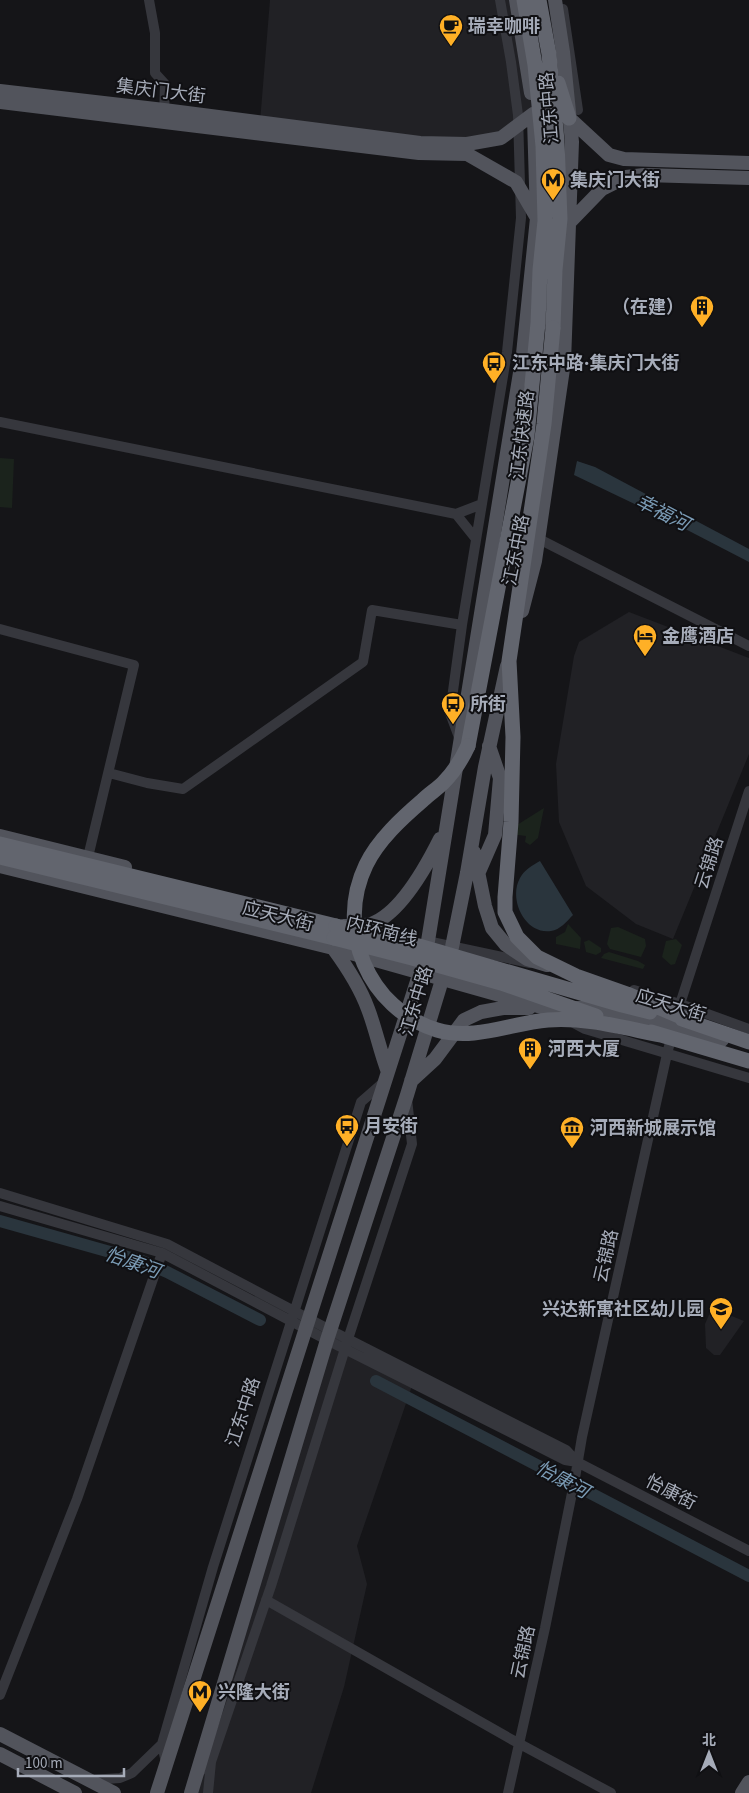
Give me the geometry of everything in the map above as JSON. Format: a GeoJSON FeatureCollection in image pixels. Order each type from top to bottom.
{"type":"FeatureCollection","features":[{"type":"Feature","properties":{"kind":"highway","name":"江东快速路"},"geometry":{"type":"LineString","coordinates":[[524,0],[533,55],[543,146],[544,220],[538,323],[527,436],[461,761],[444,783],[423,800],[382,841],[367,862],[361,876],[354,907],[359,953],[367,972],[381,992],[396,1007],[413,1020],[438,1030],[460,1033],[482,1032],[548,1020],[583,1020],[670,1030]]}},
{"type":"Feature","properties":{"kind":"highway","name":"江东快速路"},"geometry":{"type":"LineString","coordinates":[[539,0],[549,54],[557,141],[560,219],[555,270],[553,328],[544,424],[508,662],[513,737],[510,844],[504,897],[505,912],[517,937],[537,957],[576,976],[627,994],[691,1021]]}},
{"type":"Feature","properties":{"kind":"highway"},"geometry":{"type":"LineString","coordinates":[[549,54],[574,114]]}},
{"type":"Feature","properties":{"kind":"highway"},"geometry":{"type":"LineString","coordinates":[[533,55],[533,114]]}},
{"type":"Feature","properties":{"kind":"highway","name":"内环南线"},"geometry":{"type":"LineString","coordinates":[[0,844],[419,946],[622,1005],[691,1021],[749,1043]]}},
{"type":"Feature","properties":{"kind":"highway","name":"内环南线"},"geometry":{"type":"LineString","coordinates":[[0,857],[412,958],[501,983],[586,1013],[670,1030],[749,1061]]}},
{"type":"Feature","properties":{"kind":"main road","name":"江东中路"},"geometry":{"type":"LineString","coordinates":[[158,1793],[420,972],[426,948],[446,828],[464,743],[523,354],[537,218],[533,114],[516,0]]}},
{"type":"Feature","properties":{"kind":"main road","name":"江东中路"},"geometry":{"type":"LineString","coordinates":[[191,1793],[329,1335],[450,954],[504,680],[535,561],[564,362],[574,114],[555,0]]}},
{"type":"Feature","properties":{"kind":"main road","name":"集庆门大街"},"geometry":{"type":"LineString","coordinates":[[0,91],[164,116]]}},
{"type":"Feature","properties":{"kind":"main road","name":"集庆门大街"},"geometry":{"type":"LineString","coordinates":[[0,102],[164,116],[467,149],[501,138],[533,114]]}},
{"type":"Feature","properties":{"kind":"main road"},"geometry":{"type":"LineString","coordinates":[[574,114],[609,155],[624,159],[749,163]]}},
{"type":"Feature","properties":{"kind":"main road"},"geometry":{"type":"LineString","coordinates":[[467,149],[516,182],[537,218]]}},
{"type":"Feature","properties":{"kind":"main road"},"geometry":{"type":"LineString","coordinates":[[570,222],[602,189],[626,176],[749,178]]}},
{"type":"Feature","properties":{"kind":"main road"},"geometry":{"type":"LineString","coordinates":[[478,874],[495,835],[496,827],[500,778],[490,746]]}},
{"type":"Feature","properties":{"kind":"main road"},"geometry":{"type":"LineString","coordinates":[[344,926],[371,924],[388,914],[403,899],[430,858],[446,828]]}},
{"type":"Feature","properties":{"kind":"main road","name":"应天大街"},"geometry":{"type":"LineString","coordinates":[[0,836],[344,926],[410,947],[426,948],[450,954],[670,1030],[749,1049]]}},
{"type":"Feature","properties":{"kind":"main road"},"geometry":{"type":"LineString","coordinates":[[473,840],[484,906],[492,928],[506,945],[527,959],[574,972]]}},
{"type":"Feature","properties":{"kind":"main road","name":"应天大街"},"geometry":{"type":"LineString","coordinates":[[0,866],[333,948],[544,1008],[594,1008],[749,1055]]}},
{"type":"Feature","properties":{"kind":"main road"},"geometry":{"type":"LineString","coordinates":[[333,948],[350,971],[368,1008],[387,1076]]}},
{"type":"Feature","properties":{"kind":"main road"},"geometry":{"type":"LineString","coordinates":[[409,1088],[435,1060],[464,1020],[481,1012],[503,1008],[544,1008]]}},
{"type":"Feature","properties":{"kind":"main road"},"geometry":{"type":"LineString","coordinates":[[670,1030],[749,1043]]}},
{"type":"Feature","properties":{"kind":"main road"},"geometry":{"type":"LineString","coordinates":[[0,1734],[114,1793]]}},
{"type":"Feature","properties":{"kind":"main road"},"geometry":{"type":"LineString","coordinates":[[0,1754],[75,1793]]}},
{"type":"Feature","properties":{"kind":"main road"},"geometry":{"type":"LineString","coordinates":[[742,1793],[749,1782]]}},
{"type":"Feature","properties":{"kind":"street"},"geometry":{"type":"LineString","coordinates":[[149,0],[156,33],[155,72],[165,84],[164,116]]}},
{"type":"Feature","properties":{"kind":"street","name":"江东中路"},"geometry":{"type":"LineString","coordinates":[[464,743],[450,713],[462,626],[507,352],[521,218],[518,125],[511,62],[500,0]]}},
{"type":"Feature","properties":{"kind":"street","name":"江东中路"},"geometry":{"type":"LineString","coordinates":[[561,0],[571,52],[574,114]]}},
{"type":"Feature","properties":{"kind":"street"},"geometry":{"type":"LineString","coordinates":[[0,422],[456,514],[482,504]]}},
{"type":"Feature","properties":{"kind":"street"},"geometry":{"type":"LineString","coordinates":[[456,514],[476,539]]}},
{"type":"Feature","properties":{"kind":"street"},"geometry":{"type":"LineString","coordinates":[[539,539],[749,646]]}},
{"type":"Feature","properties":{"kind":"street"},"geometry":{"type":"LineString","coordinates":[[109,773],[146,783],[183,789],[363,662],[372,610],[462,626]]}},
{"type":"Feature","properties":{"kind":"street"},"geometry":{"type":"LineString","coordinates":[[0,628],[134,665],[88,858]]}},
{"type":"Feature","properties":{"kind":"street","name":"云锦路"},"geometry":{"type":"LineString","coordinates":[[508,1793],[545,1628],[577,1462],[668,1054],[670,1030],[749,791]]}},
{"type":"Feature","properties":{"kind":"street","name":"应天大街"},"geometry":{"type":"LineString","coordinates":[[450,954],[574,972],[680,1004],[749,1029]]}},
{"type":"Feature","properties":{"kind":"street","name":"应天大街"},"geometry":{"type":"LineString","coordinates":[[544,1008],[586,1029],[749,1078]]}},
{"type":"Feature","properties":{"kind":"street","name":"江东中路"},"geometry":{"type":"LineString","coordinates":[[166,1766],[162,1744],[213,1567],[361,1102],[387,1076]]}},
{"type":"Feature","properties":{"kind":"street","name":"江东中路"},"geometry":{"type":"LineString","coordinates":[[208,1793],[211,1762],[266,1600],[346,1344],[412,1144],[409,1088]]}},
{"type":"Feature","properties":{"kind":"street"},"geometry":{"type":"LineString","coordinates":[[0,1193],[167,1244],[294,1316]]}},
{"type":"Feature","properties":{"kind":"street"},"geometry":{"type":"LineString","coordinates":[[0,1206],[161,1253],[294,1316],[329,1335]]}},
{"type":"Feature","properties":{"kind":"street"},"geometry":{"type":"LineString","coordinates":[[0,1695],[77,1499],[161,1253]]}},
{"type":"Feature","properties":{"kind":"street","name":"怡康街"},"geometry":{"type":"LineString","coordinates":[[329,1335],[565,1460],[577,1462],[749,1551]]}},
{"type":"Feature","properties":{"kind":"street"},"geometry":{"type":"LineString","coordinates":[[266,1600],[611,1793]]}},
{"type":"Feature","properties":{"kind":"street"},"geometry":{"type":"LineString","coordinates":[[89,1780],[120,1778],[132,1773],[162,1744]]}},
{"type":"Feature","properties":{"kind":"street"},"geometry":{"type":"LineString","coordinates":[[197,1774],[211,1762]]}},
{"type":"Feature","properties":{"kind":"shaded area"},"geometry":{"type":"Polygon","coordinates":[[[270,0],[516,0],[533,114],[501,138],[467,144],[260,122],[270,0]]]}},
{"type":"Feature","properties":{"kind":"shaded area"},"geometry":{"type":"Polygon","coordinates":[[[0,458],[14,459],[12,508],[0,507],[0,458]]]}},
{"type":"Feature","properties":{"kind":"shaded area"},"geometry":{"type":"Polygon","coordinates":[[[629,612],[749,658],[749,754],[673,939],[636,924],[586,886],[559,822],[556,764],[574,656],[579,642],[629,612]]]}},
{"type":"Feature","properties":{"kind":"shaded area"},"geometry":{"type":"Polygon","coordinates":[[[544,808],[538,838],[530,845],[525,842],[526,836],[510,834],[509,830],[544,808]]]}},
{"type":"Feature","properties":{"kind":"shaded area"},"geometry":{"type":"Polygon","coordinates":[[[568,924],[581,938],[580,949],[556,944],[556,937],[565,932],[568,924]]]}},
{"type":"Feature","properties":{"kind":"shaded area"},"geometry":{"type":"Polygon","coordinates":[[[618,927],[645,939],[646,946],[641,957],[610,949],[607,944],[611,928],[618,927]]]}},
{"type":"Feature","properties":{"kind":"shaded area"},"geometry":{"type":"Polygon","coordinates":[[[676,939],[682,945],[675,964],[671,965],[662,957],[666,941],[676,939]]]}},
{"type":"Feature","properties":{"kind":"shaded area"},"geometry":{"type":"Polygon","coordinates":[[[589,940],[601,948],[601,952],[596,955],[586,952],[584,942],[589,940]]]}},
{"type":"Feature","properties":{"kind":"shaded area"},"geometry":{"type":"Polygon","coordinates":[[[609,952],[645,965],[643,969],[601,958],[609,952]]]}},
{"type":"Feature","properties":{"kind":"shaded area","name":"兴达新寓社区幼儿园"},"geometry":{"type":"Polygon","coordinates":[[[712,1308],[744,1321],[720,1355],[714,1355],[706,1348],[705,1324],[712,1308]]]}},
{"type":"Feature","properties":{"kind":"shaded area"},"geometry":{"type":"Polygon","coordinates":[[[327,1340],[413,1383],[357,1546],[367,1584],[344,1687],[311,1793],[191,1793],[327,1340]]]}},
{"type":"Feature","properties":{"kind":"water","name":"幸福河"},"geometry":{"type":"Polygon","coordinates":[[[577,461],[595,467],[749,549],[749,562],[666,519],[574,475],[577,461]]]}},
{"type":"Feature","properties":{"kind":"water"},"geometry":{"type":"Polygon","coordinates":[[[540,861],[573,915],[560,927],[551,931],[542,931],[527,922],[521,914],[516,896],[517,886],[522,875],[540,861]]]}},
{"type":"Feature","properties":{"kind":"waterway","name":"怡康河"},"geometry":{"type":"LineString","coordinates":[[0,1221],[142,1261],[260,1320]]}},
{"type":"Feature","properties":{"kind":"waterway","name":"怡康河"},"geometry":{"type":"LineString","coordinates":[[376,1381],[749,1576]]}},
{"type":"Feature","properties":{"kind":"place","name":"瑞幸咖啡"},"geometry":{"type":"Point","coordinates":[451,47]}},
{"type":"Feature","properties":{"kind":"place","name":"集庆门大街"},"geometry":{"type":"Point","coordinates":[553,201]}},
{"type":"Feature","properties":{"kind":"place","name":"（在建）"},"geometry":{"type":"Point","coordinates":[702,328]}},
{"type":"Feature","properties":{"kind":"place","name":"江东中路·集庆门大街"},"geometry":{"type":"Point","coordinates":[494,384]}},
{"type":"Feature","properties":{"kind":"place","name":"金鹰酒店"},"geometry":{"type":"Point","coordinates":[645,657]}},
{"type":"Feature","properties":{"kind":"place","name":"所街"},"geometry":{"type":"Point","coordinates":[453,725]}},
{"type":"Feature","properties":{"kind":"place","name":"河西大厦"},"geometry":{"type":"Point","coordinates":[530,1070]}},
{"type":"Feature","properties":{"kind":"place","name":"月安街"},"geometry":{"type":"Point","coordinates":[347,1147]}},
{"type":"Feature","properties":{"kind":"place","name":"河西新城展示馆"},"geometry":{"type":"Point","coordinates":[572,1149]}},
{"type":"Feature","properties":{"kind":"place","name":"兴达新寓社区幼儿园"},"geometry":{"type":"Point","coordinates":[721,1330]}},
{"type":"Feature","properties":{"kind":"place","name":"兴隆大街"},"geometry":{"type":"Point","coordinates":[200,1713]}}]}
